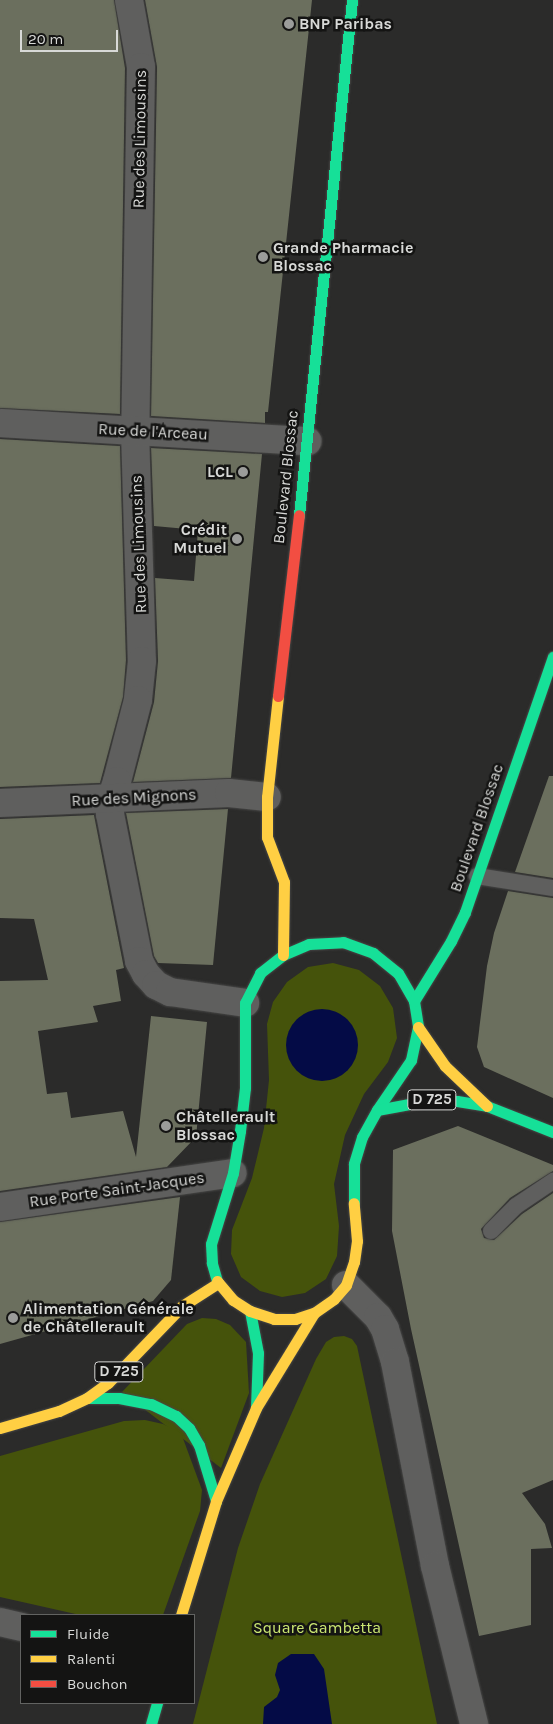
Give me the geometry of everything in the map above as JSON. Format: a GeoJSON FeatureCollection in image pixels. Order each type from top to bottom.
{"type":"FeatureCollection","features":[{"type":"Feature","properties":{"kind":"main road","name":"Boulevard Blossac"},"geometry":{"type":"LineString","coordinates":[[283,955],[284,882],[267,837],[267,797],[307,441],[352,0]]}},
{"type":"Feature","properties":{"kind":"main road","name":"Boulevard Blossac"},"geometry":{"type":"LineString","coordinates":[[414,1001],[451,941],[465,912],[553,657]]}},
{"type":"Feature","properties":{"kind":"main road"},"geometry":{"type":"LineString","coordinates":[[343,942],[373,953],[398,973],[414,1001],[418,1027],[411,1060],[377,1110],[362,1137],[354,1164],[353,1190],[357,1241],[354,1262],[346,1285],[334,1299],[314,1314],[296,1319],[274,1319],[250,1311],[233,1300],[218,1283],[212,1263],[211,1244],[233,1173],[245,1088],[245,1003],[260,973],[283,955],[309,944],[343,942]]}},
{"type":"Feature","properties":{"kind":"main road","name":"D 725"},"geometry":{"type":"LineString","coordinates":[[418,1027],[431,1048],[446,1066],[487,1106]]}},
{"type":"Feature","properties":{"kind":"main road","name":"D 725"},"geometry":{"type":"LineString","coordinates":[[377,1110],[431,1100],[487,1106],[553,1132]]}},
{"type":"Feature","properties":{"kind":"main road","name":"D 725"},"geometry":{"type":"LineString","coordinates":[[0,1428],[58,1411],[87,1398],[108,1383],[182,1306],[218,1283]]}},
{"type":"Feature","properties":{"kind":"main road"},"geometry":{"type":"LineString","coordinates":[[250,1311],[258,1353],[256,1408]]}},
{"type":"Feature","properties":{"kind":"main road"},"geometry":{"type":"LineString","coordinates":[[181,1614],[216,1501],[256,1408],[314,1314]]}},
{"type":"Feature","properties":{"kind":"main road","name":"D 725"},"geometry":{"type":"LineString","coordinates":[[87,1398],[119,1398],[151,1404],[176,1416],[188,1428],[199,1445],[216,1501]]}},
{"type":"Feature","properties":{"kind":"main road"},"geometry":{"type":"LineString","coordinates":[[151,1724],[157,1704]]}},
{"type":"Feature","properties":{"kind":"street","name":"Rue des Limousins"},"geometry":{"type":"LineString","coordinates":[[129,0],[141,67],[135,430],[142,661],[138,700],[117,781],[110,799],[110,814],[139,961],[156,985],[170,992],[245,1003]]}},
{"type":"Feature","properties":{"kind":"street","name":"Rue de l'Arceau"},"geometry":{"type":"LineString","coordinates":[[0,423],[307,441]]}},
{"type":"Feature","properties":{"kind":"street","name":"Rue des Mignons"},"geometry":{"type":"LineString","coordinates":[[0,803],[229,793],[267,797]]}},
{"type":"Feature","properties":{"kind":"street","name":"Rue Porte Saint-Jacques"},"geometry":{"type":"LineString","coordinates":[[1,1199],[233,1173]]}},
{"type":"Feature","properties":{"kind":"street"},"geometry":{"type":"LineString","coordinates":[[346,1285],[378,1317],[385,1329],[395,1362],[435,1566],[474,1724]]}},
{"type":"Feature","properties":{"kind":"street"},"geometry":{"type":"LineString","coordinates":[[0,1622],[20,1627]]}},
{"type":"Feature","properties":{"kind":"lane"},"geometry":{"type":"LineString","coordinates":[[477,876],[553,888]]}},
{"type":"Feature","properties":{"kind":"lane"},"geometry":{"type":"LineString","coordinates":[[491,1231],[516,1206],[553,1181]]}},
{"type":"Feature","properties":{"kind":"green space"},"geometry":{"type":"Polygon","coordinates":[[[333,963],[359,970],[380,986],[393,1008],[397,1038],[388,1062],[364,1094],[345,1135],[334,1184],[339,1226],[337,1256],[326,1279],[305,1293],[282,1297],[260,1291],[241,1277],[231,1254],[232,1230],[252,1178],[264,1128],[269,1080],[267,1024],[273,1002],[287,982],[308,967],[333,963]]]}},
{"type":"Feature","properties":{"kind":"green space"},"geometry":{"type":"Polygon","coordinates":[[[202,1318],[216,1319],[230,1325],[246,1342],[249,1393],[221,1468],[122,1392],[187,1324],[202,1318]]]}},
{"type":"Feature","properties":{"kind":"green space","name":"Square Gambetta"},"geometry":{"type":"Polygon","coordinates":[[[344,1336],[352,1339],[357,1346],[437,1724],[193,1724],[238,1548],[260,1484],[316,1359],[326,1342],[334,1337],[344,1336]]]}},
{"type":"Feature","properties":{"kind":"green space"},"geometry":{"type":"Polygon","coordinates":[[[145,1420],[163,1424],[181,1433],[202,1490],[200,1511],[163,1614],[76,1614],[0,1597],[0,1456],[124,1421],[145,1420]]]}},
{"type":"Feature","properties":{"kind":"shaded area"},"geometry":{"type":"Polygon","coordinates":[[[322,1009],[342,1015],[352,1025],[358,1045],[352,1065],[342,1075],[322,1081],[302,1075],[292,1065],[286,1045],[292,1025],[302,1015],[322,1009]]]}},
{"type":"Feature","properties":{"kind":"shaded area"},"geometry":{"type":"Polygon","coordinates":[[[291,1654],[314,1654],[324,1669],[332,1724],[263,1724],[264,1707],[277,1697],[280,1690],[275,1675],[278,1663],[291,1654]]]}},
{"type":"Feature","properties":{"kind":"building"},"geometry":{"type":"Polygon","coordinates":[[[0,0],[114,0],[125,68],[120,414],[0,408],[0,0]]]}},
{"type":"Feature","properties":{"kind":"building"},"geometry":{"type":"Polygon","coordinates":[[[145,0],[312,0],[268,412],[265,412],[265,423],[151,416],[157,67],[145,0]]]}},
{"type":"Feature","properties":{"kind":"building"},"geometry":{"type":"Polygon","coordinates":[[[0,439],[120,446],[126,660],[123,697],[100,783],[0,787],[0,439]]]}},
{"type":"Feature","properties":{"kind":"building"},"geometry":{"type":"Polygon","coordinates":[[[151,448],[262,454],[231,778],[133,782],[154,702],[158,661],[155,578],[194,581],[198,530],[154,526],[151,448]]]}},
{"type":"Feature","properties":{"kind":"building"},"geometry":{"type":"Polygon","coordinates":[[[549,776],[553,776],[553,878],[515,872],[549,776]]]}},
{"type":"Feature","properties":{"kind":"building"},"geometry":{"type":"Polygon","coordinates":[[[228,809],[213,965],[158,963],[154,956],[126,813],[228,809]]]}},
{"type":"Feature","properties":{"kind":"building"},"geometry":{"type":"Polygon","coordinates":[[[94,815],[124,968],[116,970],[121,1001],[93,1006],[98,1022],[38,1031],[47,1094],[67,1092],[71,1118],[123,1111],[136,1157],[151,1016],[207,1022],[196,1137],[167,1167],[0,1191],[0,981],[48,980],[34,919],[0,918],[0,819],[94,815]]]}},
{"type":"Feature","properties":{"kind":"building"},"geometry":{"type":"Polygon","coordinates":[[[508,891],[553,898],[553,1098],[484,1067],[477,1047],[487,966],[494,933],[508,891]]]}},
{"type":"Feature","properties":{"kind":"building"},"geometry":{"type":"Polygon","coordinates":[[[458,1126],[553,1165],[553,1171],[510,1198],[481,1229],[484,1238],[494,1240],[522,1214],[553,1193],[553,1480],[522,1493],[545,1524],[552,1548],[531,1549],[531,1625],[479,1636],[411,1329],[392,1231],[393,1150],[458,1126]]]}},
{"type":"Feature","properties":{"kind":"building"},"geometry":{"type":"Polygon","coordinates":[[[180,1197],[171,1280],[153,1301],[0,1344],[0,1222],[180,1197]]]}},
{"type":"Feature","properties":{"kind":"traffic: fast"},"geometry":{"type":"LineString","coordinates":[[299,515],[352,0]]}},
{"type":"Feature","properties":{"kind":"traffic: fast"},"geometry":{"type":"LineString","coordinates":[[414,1001],[451,941],[465,912],[553,657]]}},
{"type":"Feature","properties":{"kind":"traffic: fast"},"geometry":{"type":"LineString","coordinates":[[343,942],[373,953],[398,973],[414,1001],[418,1027],[411,1060],[377,1110],[362,1137],[354,1164],[354,1203]]}},
{"type":"Feature","properties":{"kind":"traffic: fast"},"geometry":{"type":"LineString","coordinates":[[217,1281],[212,1263],[211,1244],[233,1173],[240,1131],[245,1088],[245,1003],[260,973],[283,955],[309,944],[343,942]]}},
{"type":"Feature","properties":{"kind":"traffic: fast"},"geometry":{"type":"LineString","coordinates":[[377,1110],[431,1100],[457,1101],[487,1106],[553,1132]]}},
{"type":"Feature","properties":{"kind":"traffic: fast"},"geometry":{"type":"LineString","coordinates":[[250,1311],[258,1353],[256,1407]]}},
{"type":"Feature","properties":{"kind":"traffic: fast"},"geometry":{"type":"LineString","coordinates":[[87,1398],[119,1398],[151,1404],[176,1416],[189,1428],[199,1445],[216,1501]]}},
{"type":"Feature","properties":{"kind":"traffic: fast"},"geometry":{"type":"LineString","coordinates":[[151,1724],[157,1704]]}},
{"type":"Feature","properties":{"kind":"traffic: slow"},"geometry":{"type":"LineString","coordinates":[[278,696],[267,797],[267,837],[284,882],[283,955]]}},
{"type":"Feature","properties":{"kind":"traffic: slow"},"geometry":{"type":"LineString","coordinates":[[418,1027],[445,1066],[487,1106]]}},
{"type":"Feature","properties":{"kind":"traffic: slow"},"geometry":{"type":"LineString","coordinates":[[217,1281],[233,1300],[250,1311],[274,1319],[295,1319],[314,1313],[334,1299],[346,1285],[354,1262],[357,1241],[354,1203]]}},
{"type":"Feature","properties":{"kind":"traffic: slow"},"geometry":{"type":"LineString","coordinates":[[0,1428],[59,1411],[87,1398],[108,1383],[182,1306],[218,1283]]}},
{"type":"Feature","properties":{"kind":"traffic: slow"},"geometry":{"type":"LineString","coordinates":[[181,1614],[216,1501],[256,1408],[314,1313]]}},
{"type":"Feature","properties":{"kind":"traffic: jam"},"geometry":{"type":"LineString","coordinates":[[278,696],[299,515]]}},
{"type":"Feature","properties":{"kind":"place","name":"BNP Paribas"},"geometry":{"type":"Point","coordinates":[289,24]}},
{"type":"Feature","properties":{"kind":"place","name":"Grande Pharmacie Blossac"},"geometry":{"type":"Point","coordinates":[263,257]}},
{"type":"Feature","properties":{"kind":"place","name":"LCL"},"geometry":{"type":"Point","coordinates":[243,472]}},
{"type":"Feature","properties":{"kind":"place","name":"Crédit Mutuel"},"geometry":{"type":"Point","coordinates":[237,539]}},
{"type":"Feature","properties":{"kind":"place","name":"Châtellerault Blossac"},"geometry":{"type":"Point","coordinates":[166,1126]}},
{"type":"Feature","properties":{"kind":"place","name":"Alimentation Générale de Châtellerault"},"geometry":{"type":"Point","coordinates":[13,1318]}}]}
